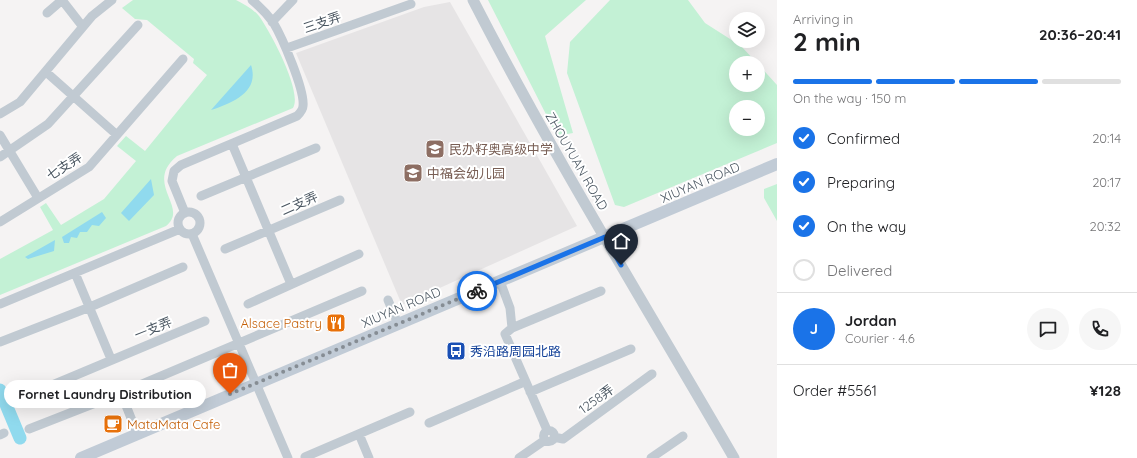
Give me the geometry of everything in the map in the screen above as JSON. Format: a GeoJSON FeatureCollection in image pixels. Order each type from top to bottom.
{"type":"FeatureCollection","features":[{"type":"Feature","properties":{"kind":"main road","name":"XIUYAN ROAD"},"geometry":{"type":"LineString","coordinates":[[81,458],[137,433],[777,164]]}},
{"type":"Feature","properties":{"kind":"street"},"geometry":{"type":"LineString","coordinates":[[47,13],[62,0],[83,28]]}},
{"type":"Feature","properties":{"kind":"street"},"geometry":{"type":"LineString","coordinates":[[0,114],[20,102],[92,16],[112,0]]}},
{"type":"Feature","properties":{"kind":"street"},"geometry":{"type":"LineString","coordinates":[[185,213],[172,180],[174,171],[181,165],[297,116],[302,111],[304,104],[287,48],[272,22],[252,0]]}},
{"type":"Feature","properties":{"kind":"street"},"geometry":{"type":"LineString","coordinates":[[272,22],[293,0]]}},
{"type":"Feature","properties":{"kind":"street","name":"ZHOUYUAN ROAD"},"geometry":{"type":"LineString","coordinates":[[473,0],[504,62],[734,458]]}},
{"type":"Feature","properties":{"kind":"street","name":"三支弄"},"geometry":{"type":"LineString","coordinates":[[287,48],[411,4]]}},
{"type":"Feature","properties":{"kind":"street"},"geometry":{"type":"LineString","coordinates":[[0,157],[48,124],[138,25]]}},
{"type":"Feature","properties":{"kind":"street","name":"七支弄"},"geometry":{"type":"LineString","coordinates":[[0,222],[89,166],[183,59]]}},
{"type":"Feature","properties":{"kind":"street"},"geometry":{"type":"LineString","coordinates":[[46,72],[117,135]]}},
{"type":"Feature","properties":{"kind":"street","name":"七支弄"},"geometry":{"type":"LineString","coordinates":[[0,135],[38,198]]}},
{"type":"Feature","properties":{"kind":"street"},"geometry":{"type":"LineString","coordinates":[[232,144],[291,284]]}},
{"type":"Feature","properties":{"kind":"street"},"geometry":{"type":"LineString","coordinates":[[202,196],[316,148]]}},
{"type":"Feature","properties":{"kind":"street","name":"二支弄"},"geometry":{"type":"LineString","coordinates":[[225,249],[340,200]]}},
{"type":"Feature","properties":{"kind":"street"},"geometry":{"type":"LineString","coordinates":[[185,213],[178,221],[180,229],[183,232],[192,234]]}},
{"type":"Feature","properties":{"kind":"street"},"geometry":{"type":"LineString","coordinates":[[185,213],[195,214],[199,219],[199,228],[192,234]]}},
{"type":"Feature","properties":{"kind":"street"},"geometry":{"type":"LineString","coordinates":[[0,304],[180,229]]}},
{"type":"Feature","properties":{"kind":"street"},"geometry":{"type":"LineString","coordinates":[[192,234],[288,458]]}},
{"type":"Feature","properties":{"kind":"street"},"geometry":{"type":"LineString","coordinates":[[248,304],[360,254]]}},
{"type":"Feature","properties":{"kind":"street"},"geometry":{"type":"LineString","coordinates":[[0,342],[90,307],[183,267]]}},
{"type":"Feature","properties":{"kind":"street"},"geometry":{"type":"LineString","coordinates":[[75,273],[111,359]]}},
{"type":"Feature","properties":{"kind":"street"},"geometry":{"type":"LineString","coordinates":[[500,281],[510,308],[512,328]]}},
{"type":"Feature","properties":{"kind":"street"},"geometry":{"type":"LineString","coordinates":[[29,429],[121,393],[362,291]]}},
{"type":"Feature","properties":{"kind":"street"},"geometry":{"type":"LineString","coordinates":[[551,434],[524,382],[505,334],[512,328],[601,291]]}},
{"type":"Feature","properties":{"kind":"street"},"geometry":{"type":"LineString","coordinates":[[388,300],[398,324]]}},
{"type":"Feature","properties":{"kind":"street","name":"一支弄"},"geometry":{"type":"LineString","coordinates":[[19,399],[205,320]]}},
{"type":"Feature","properties":{"kind":"street"},"geometry":{"type":"LineString","coordinates":[[530,392],[631,349]]}},
{"type":"Feature","properties":{"kind":"street","name":"1258弄"},"geometry":{"type":"LineString","coordinates":[[551,434],[563,439],[652,374]]}},
{"type":"Feature","properties":{"kind":"street"},"geometry":{"type":"LineString","coordinates":[[429,423],[524,382]]}},
{"type":"Feature","properties":{"kind":"street"},"geometry":{"type":"LineString","coordinates":[[121,393],[137,433]]}},
{"type":"Feature","properties":{"kind":"street"},"geometry":{"type":"LineString","coordinates":[[305,457],[410,412]]}},
{"type":"Feature","properties":{"kind":"street"},"geometry":{"type":"LineString","coordinates":[[519,458],[545,440],[544,433],[551,434]]}},
{"type":"Feature","properties":{"kind":"street"},"geometry":{"type":"LineString","coordinates":[[359,434],[369,458]]}},
{"type":"Feature","properties":{"kind":"street"},"geometry":{"type":"LineString","coordinates":[[651,458],[682,436]]}},
{"type":"Feature","properties":{"kind":"shaded area","name":"民办籽奥高级中学"},"geometry":{"type":"Polygon","coordinates":[[[450,2],[577,226],[402,305],[296,53],[424,7],[450,2]]]}},
{"type":"Feature","properties":{"kind":"green space"},"geometry":{"type":"Polygon","coordinates":[[[133,0],[236,0],[257,13],[277,47],[290,76],[295,100],[293,108],[177,156],[168,166],[164,176],[165,185],[173,211],[172,219],[166,226],[0,295],[0,259],[53,230],[40,207],[46,203],[61,225],[104,199],[136,161],[117,146],[126,136],[145,151],[207,75],[193,63],[194,59],[147,20],[135,19],[122,8],[133,0]]]}},
{"type":"Feature","properties":{"kind":"green space"},"geometry":{"type":"Polygon","coordinates":[[[488,0],[586,0],[545,36],[573,133],[557,136],[488,0]]]}},
{"type":"Feature","properties":{"kind":"green space"},"geometry":{"type":"Polygon","coordinates":[[[610,0],[688,0],[705,23],[729,38],[729,48],[743,48],[750,56],[729,56],[729,92],[765,92],[765,72],[777,85],[777,143],[624,207],[615,205],[567,73],[570,42],[610,0]]]}},
{"type":"Feature","properties":{"kind":"green space"},"geometry":{"type":"Polygon","coordinates":[[[777,184],[777,221],[764,198],[764,189],[777,184]]]}},
{"type":"Feature","properties":{"kind":"water"},"geometry":{"type":"Polygon","coordinates":[[[251,65],[253,74],[252,82],[248,89],[235,100],[211,110],[251,65]]]}},
{"type":"Feature","properties":{"kind":"water"},"geometry":{"type":"Polygon","coordinates":[[[151,179],[154,195],[129,221],[121,213],[151,179]]]}},
{"type":"Feature","properties":{"kind":"water"},"geometry":{"type":"Polygon","coordinates":[[[102,212],[106,218],[99,226],[92,225],[87,232],[80,232],[77,238],[71,237],[69,243],[64,243],[62,237],[102,212]]]}},
{"type":"Feature","properties":{"kind":"water"},"geometry":{"type":"Polygon","coordinates":[[[55,240],[54,251],[28,259],[25,257],[55,240]]]}},
{"type":"Feature","properties":{"kind":"waterway"},"geometry":{"type":"LineString","coordinates":[[0,390],[20,438]]}},
{"type":"Feature","properties":{"kind":"way so far"},"geometry":{"type":"LineString","coordinates":[[230,394],[477,291]]}},
{"type":"Feature","properties":{"kind":"place","name":"民办籽奥高级中学"},"geometry":{"type":"Point","coordinates":[435,149]}},
{"type":"Feature","properties":{"kind":"place","name":"中福会幼儿园"},"geometry":{"type":"Point","coordinates":[413,173]}},
{"type":"Feature","properties":{"kind":"place","name":"Alsace Pastry"},"geometry":{"type":"Point","coordinates":[336,323]}},
{"type":"Feature","properties":{"kind":"place","name":"秀沿路周园北路"},"geometry":{"type":"Point","coordinates":[456,351]}},
{"type":"Feature","properties":{"kind":"place","name":"Fornet Laundry Distribution"},"geometry":{"type":"Point","coordinates":[230,394]}},
{"type":"Feature","properties":{"kind":"place","name":"MataMata Cafe"},"geometry":{"type":"Point","coordinates":[113,424]}},
{"type":"Feature","properties":{"kind":"route"},"geometry":{"type":"LineString","coordinates":[[477,291],[605,237],[621,265]]}}]}
